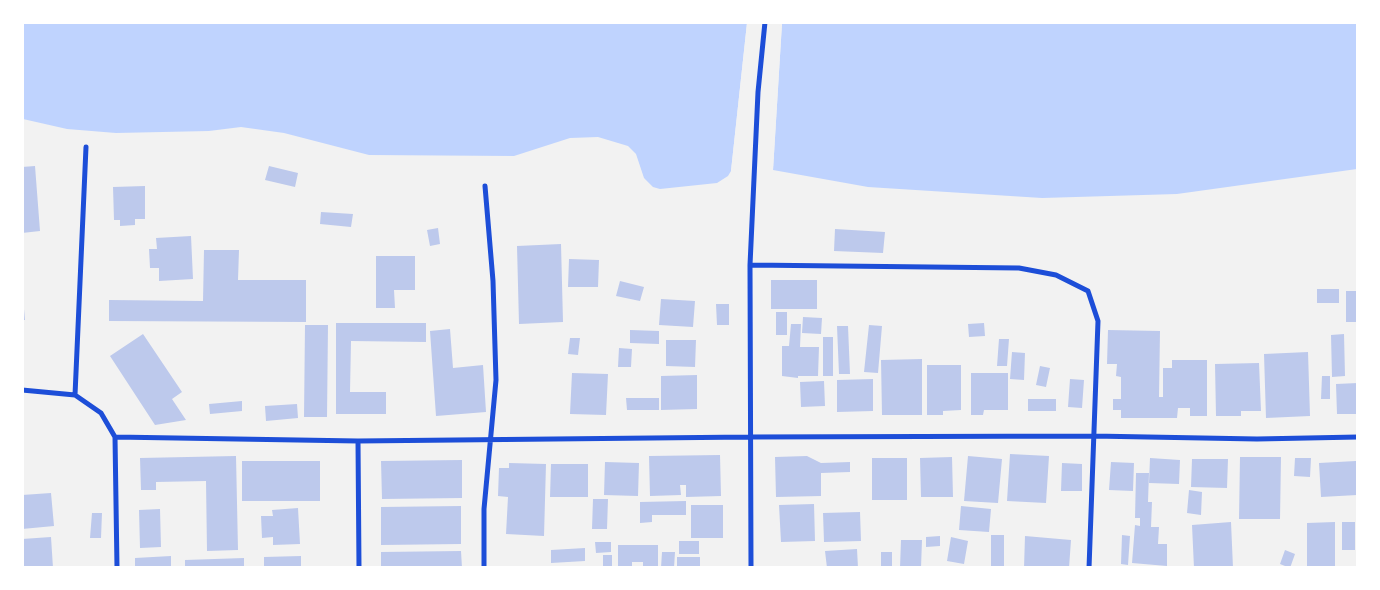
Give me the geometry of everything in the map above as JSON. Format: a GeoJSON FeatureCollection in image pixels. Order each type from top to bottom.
{"type":"FeatureCollection","features":[{"type":"Feature","properties":{"kind":"street"},"geometry":{"type":"LineString","coordinates":[[750,568],[750,265],[758,92],[765,22]]}},
{"type":"Feature","properties":{"kind":"street"},"geometry":{"type":"LineString","coordinates":[[75,394],[86,147]]}},
{"type":"Feature","properties":{"kind":"street"},"geometry":{"type":"LineString","coordinates":[[484,568],[484,509],[496,380],[493,281],[485,186]]}},
{"type":"Feature","properties":{"kind":"street"},"geometry":{"type":"LineString","coordinates":[[750,265],[1018,268],[1056,275],[1088,291],[1098,321],[1089,568]]}},
{"type":"Feature","properties":{"kind":"street"},"geometry":{"type":"LineString","coordinates":[[22,390],[75,394],[101,414],[115,438],[117,568]]}},
{"type":"Feature","properties":{"kind":"street"},"geometry":{"type":"LineString","coordinates":[[115,438],[358,441],[749,437],[1093,436],[1257,439],[1358,437]]}},
{"type":"Feature","properties":{"kind":"street"},"geometry":{"type":"LineString","coordinates":[[358,441],[359,568]]}},
{"type":"Feature","properties":{"kind":"water"},"geometry":{"type":"Polygon","coordinates":[[[23,23],[747,23],[731,171],[728,176],[717,183],[660,189],[653,187],[644,178],[636,154],[628,146],[598,137],[570,138],[514,156],[369,155],[284,133],[241,127],[209,131],[116,133],[67,129],[23,119],[23,23]]]}},
{"type":"Feature","properties":{"kind":"water"},"geometry":{"type":"Polygon","coordinates":[[[782,23],[1357,23],[1357,169],[1177,194],[1042,198],[868,187],[773,170],[782,23]]]}},
{"type":"Feature","properties":{"kind":"pier"},"geometry":{"type":"Polygon","coordinates":[[[750,22],[733,171],[731,171],[747,23],[750,22]]]}},
{"type":"Feature","properties":{"kind":"pier"},"geometry":{"type":"Polygon","coordinates":[[[780,22],[782,23],[773,170],[771,170],[780,22]]]}},
{"type":"Feature","properties":{"kind":"building"},"geometry":{"type":"Polygon","coordinates":[[[35,166],[40,231],[22,233],[22,167],[35,166]]]}},
{"type":"Feature","properties":{"kind":"building"},"geometry":{"type":"Polygon","coordinates":[[[269,166],[298,173],[295,187],[265,180],[269,166]]]}},
{"type":"Feature","properties":{"kind":"building"},"geometry":{"type":"Polygon","coordinates":[[[145,186],[145,219],[135,219],[135,225],[120,226],[120,220],[114,220],[113,187],[145,186]]]}},
{"type":"Feature","properties":{"kind":"building"},"geometry":{"type":"Polygon","coordinates":[[[321,212],[353,214],[351,227],[320,224],[321,212]]]}},
{"type":"Feature","properties":{"kind":"building"},"geometry":{"type":"Polygon","coordinates":[[[438,228],[440,244],[430,246],[427,230],[438,228]]]}},
{"type":"Feature","properties":{"kind":"building"},"geometry":{"type":"Polygon","coordinates":[[[835,229],[885,232],[883,253],[834,251],[835,229]]]}},
{"type":"Feature","properties":{"kind":"building"},"geometry":{"type":"Polygon","coordinates":[[[191,236],[193,279],[159,281],[159,268],[150,268],[149,249],[157,249],[156,238],[191,236]]]}},
{"type":"Feature","properties":{"kind":"building"},"geometry":{"type":"Polygon","coordinates":[[[561,244],[563,322],[519,324],[517,246],[561,244]]]}},
{"type":"Feature","properties":{"kind":"building"},"geometry":{"type":"Polygon","coordinates":[[[204,250],[239,250],[238,280],[306,280],[306,322],[109,321],[109,300],[203,301],[204,250]]]}},
{"type":"Feature","properties":{"kind":"building"},"geometry":{"type":"Polygon","coordinates":[[[376,256],[415,256],[415,290],[394,290],[395,308],[376,308],[376,256]]]}},
{"type":"Feature","properties":{"kind":"building"},"geometry":{"type":"Polygon","coordinates":[[[569,259],[599,260],[598,287],[568,287],[569,259]]]}},
{"type":"Feature","properties":{"kind":"building"},"geometry":{"type":"Polygon","coordinates":[[[771,280],[817,280],[817,309],[771,309],[771,280]]]}},
{"type":"Feature","properties":{"kind":"building"},"geometry":{"type":"Polygon","coordinates":[[[620,281],[644,287],[640,301],[616,296],[620,281]]]}},
{"type":"Feature","properties":{"kind":"building"},"geometry":{"type":"Polygon","coordinates":[[[22,287],[25,320],[22,320],[22,287]]]}},
{"type":"Feature","properties":{"kind":"building"},"geometry":{"type":"Polygon","coordinates":[[[1317,289],[1339,289],[1339,303],[1317,303],[1317,289]]]}},
{"type":"Feature","properties":{"kind":"building"},"geometry":{"type":"Polygon","coordinates":[[[1346,291],[1358,291],[1358,322],[1346,322],[1346,291]]]}},
{"type":"Feature","properties":{"kind":"building"},"geometry":{"type":"Polygon","coordinates":[[[661,299],[695,301],[693,327],[659,325],[661,299]]]}},
{"type":"Feature","properties":{"kind":"building"},"geometry":{"type":"Polygon","coordinates":[[[716,304],[729,304],[729,325],[717,325],[716,304]]]}},
{"type":"Feature","properties":{"kind":"building"},"geometry":{"type":"Polygon","coordinates":[[[776,312],[787,312],[787,335],[776,335],[776,312]]]}},
{"type":"Feature","properties":{"kind":"building"},"geometry":{"type":"Polygon","coordinates":[[[803,317],[822,318],[821,334],[802,333],[803,317]]]}},
{"type":"Feature","properties":{"kind":"building"},"geometry":{"type":"Polygon","coordinates":[[[336,323],[426,323],[426,342],[351,341],[350,392],[386,392],[386,414],[336,414],[336,323]]]}},
{"type":"Feature","properties":{"kind":"building"},"geometry":{"type":"Polygon","coordinates":[[[984,323],[985,336],[969,337],[968,324],[984,323]]]}},
{"type":"Feature","properties":{"kind":"building"},"geometry":{"type":"Polygon","coordinates":[[[791,324],[801,324],[800,347],[819,347],[818,376],[798,376],[798,378],[782,376],[782,346],[789,346],[791,324]]]}},
{"type":"Feature","properties":{"kind":"building"},"geometry":{"type":"Polygon","coordinates":[[[305,325],[328,325],[327,417],[304,417],[305,325]]]}},
{"type":"Feature","properties":{"kind":"building"},"geometry":{"type":"Polygon","coordinates":[[[869,325],[882,326],[878,373],[864,372],[869,325]]]}},
{"type":"Feature","properties":{"kind":"building"},"geometry":{"type":"Polygon","coordinates":[[[837,326],[848,326],[850,374],[839,374],[837,326]]]}},
{"type":"Feature","properties":{"kind":"building"},"geometry":{"type":"Polygon","coordinates":[[[450,329],[453,368],[483,365],[486,412],[436,416],[430,331],[450,329]]]}},
{"type":"Feature","properties":{"kind":"building"},"geometry":{"type":"Polygon","coordinates":[[[630,330],[659,331],[659,344],[630,343],[630,330]]]}},
{"type":"Feature","properties":{"kind":"building"},"geometry":{"type":"Polygon","coordinates":[[[1108,330],[1160,331],[1159,397],[1163,397],[1163,368],[1172,368],[1172,360],[1207,360],[1207,416],[1190,416],[1190,408],[1178,408],[1177,418],[1121,418],[1121,410],[1113,410],[1113,399],[1121,399],[1121,377],[1116,376],[1117,364],[1107,364],[1108,330]]]}},
{"type":"Feature","properties":{"kind":"building"},"geometry":{"type":"Polygon","coordinates":[[[143,334],[182,392],[172,399],[186,420],[155,425],[110,356],[143,334]]]}},
{"type":"Feature","properties":{"kind":"building"},"geometry":{"type":"Polygon","coordinates":[[[1344,334],[1345,376],[1332,377],[1331,335],[1344,334]]]}},
{"type":"Feature","properties":{"kind":"building"},"geometry":{"type":"Polygon","coordinates":[[[823,337],[833,337],[833,376],[823,376],[823,337]]]}},
{"type":"Feature","properties":{"kind":"building"},"geometry":{"type":"Polygon","coordinates":[[[570,338],[580,338],[578,355],[568,354],[570,338]]]}},
{"type":"Feature","properties":{"kind":"building"},"geometry":{"type":"Polygon","coordinates":[[[999,339],[1009,339],[1007,366],[997,366],[999,339]]]}},
{"type":"Feature","properties":{"kind":"building"},"geometry":{"type":"Polygon","coordinates":[[[666,340],[696,340],[695,367],[666,366],[666,340]]]}},
{"type":"Feature","properties":{"kind":"building"},"geometry":{"type":"Polygon","coordinates":[[[619,348],[632,349],[631,367],[618,367],[619,348]]]}},
{"type":"Feature","properties":{"kind":"building"},"geometry":{"type":"Polygon","coordinates":[[[1012,352],[1025,353],[1024,380],[1010,379],[1012,352]]]}},
{"type":"Feature","properties":{"kind":"building"},"geometry":{"type":"Polygon","coordinates":[[[1308,352],[1310,416],[1266,418],[1264,354],[1308,352]]]}},
{"type":"Feature","properties":{"kind":"building"},"geometry":{"type":"Polygon","coordinates":[[[922,359],[922,415],[882,415],[881,360],[922,359]]]}},
{"type":"Feature","properties":{"kind":"building"},"geometry":{"type":"Polygon","coordinates":[[[1259,363],[1261,411],[1241,411],[1241,416],[1216,416],[1215,364],[1259,363]]]}},
{"type":"Feature","properties":{"kind":"building"},"geometry":{"type":"Polygon","coordinates":[[[927,365],[961,365],[961,410],[943,411],[943,415],[927,415],[927,365]]]}},
{"type":"Feature","properties":{"kind":"building"},"geometry":{"type":"Polygon","coordinates":[[[1040,366],[1050,368],[1046,387],[1036,385],[1040,366]]]}},
{"type":"Feature","properties":{"kind":"building"},"geometry":{"type":"Polygon","coordinates":[[[572,373],[608,374],[606,415],[570,414],[572,373]]]}},
{"type":"Feature","properties":{"kind":"building"},"geometry":{"type":"Polygon","coordinates":[[[971,373],[1008,373],[1008,410],[984,410],[983,415],[971,415],[971,373]]]}},
{"type":"Feature","properties":{"kind":"building"},"geometry":{"type":"Polygon","coordinates":[[[697,375],[697,409],[661,410],[661,376],[697,375]]]}},
{"type":"Feature","properties":{"kind":"building"},"geometry":{"type":"Polygon","coordinates":[[[1322,376],[1330,376],[1330,399],[1321,399],[1322,376]]]}},
{"type":"Feature","properties":{"kind":"building"},"geometry":{"type":"Polygon","coordinates":[[[873,379],[873,411],[837,412],[837,380],[873,379]]]}},
{"type":"Feature","properties":{"kind":"building"},"geometry":{"type":"Polygon","coordinates":[[[1070,379],[1084,380],[1082,408],[1068,407],[1070,379]]]}},
{"type":"Feature","properties":{"kind":"building"},"geometry":{"type":"Polygon","coordinates":[[[824,381],[825,406],[801,407],[800,382],[824,381]]]}},
{"type":"Feature","properties":{"kind":"building"},"geometry":{"type":"Polygon","coordinates":[[[1358,383],[1358,414],[1337,414],[1336,384],[1358,383]]]}},
{"type":"Feature","properties":{"kind":"building"},"geometry":{"type":"Polygon","coordinates":[[[626,398],[659,398],[659,410],[627,410],[626,398]]]}},
{"type":"Feature","properties":{"kind":"building"},"geometry":{"type":"Polygon","coordinates":[[[1028,399],[1056,399],[1056,411],[1028,411],[1028,399]]]}},
{"type":"Feature","properties":{"kind":"building"},"geometry":{"type":"Polygon","coordinates":[[[242,401],[242,411],[210,414],[209,404],[242,401]]]}},
{"type":"Feature","properties":{"kind":"building"},"geometry":{"type":"Polygon","coordinates":[[[297,404],[298,418],[266,421],[265,406],[297,404]]]}},
{"type":"Feature","properties":{"kind":"building"},"geometry":{"type":"Polygon","coordinates":[[[1010,454],[1049,456],[1046,503],[1007,501],[1010,454]]]}},
{"type":"Feature","properties":{"kind":"building"},"geometry":{"type":"Polygon","coordinates":[[[720,455],[721,496],[686,497],[686,485],[680,485],[681,495],[650,496],[649,456],[720,455]]]}},
{"type":"Feature","properties":{"kind":"building"},"geometry":{"type":"Polygon","coordinates":[[[236,456],[238,550],[207,551],[206,481],[156,482],[156,490],[141,490],[140,458],[236,456]]]}},
{"type":"Feature","properties":{"kind":"building"},"geometry":{"type":"Polygon","coordinates":[[[807,456],[821,463],[850,462],[850,472],[821,473],[821,496],[776,497],[775,457],[807,456]]]}},
{"type":"Feature","properties":{"kind":"building"},"geometry":{"type":"Polygon","coordinates":[[[968,456],[1002,459],[998,503],[964,501],[968,456]]]}},
{"type":"Feature","properties":{"kind":"building"},"geometry":{"type":"Polygon","coordinates":[[[952,457],[953,497],[921,497],[920,458],[952,457]]]}},
{"type":"Feature","properties":{"kind":"building"},"geometry":{"type":"Polygon","coordinates":[[[1240,457],[1281,457],[1280,519],[1239,519],[1240,457]]]}},
{"type":"Feature","properties":{"kind":"building"},"geometry":{"type":"Polygon","coordinates":[[[872,458],[907,458],[907,500],[872,500],[872,458]]]}},
{"type":"Feature","properties":{"kind":"building"},"geometry":{"type":"Polygon","coordinates":[[[1150,458],[1180,460],[1179,484],[1149,483],[1150,458]]]}},
{"type":"Feature","properties":{"kind":"building"},"geometry":{"type":"Polygon","coordinates":[[[1295,458],[1311,458],[1310,477],[1294,476],[1295,458]]]}},
{"type":"Feature","properties":{"kind":"building"},"geometry":{"type":"Polygon","coordinates":[[[1192,459],[1228,459],[1227,488],[1191,487],[1192,459]]]}},
{"type":"Feature","properties":{"kind":"building"},"geometry":{"type":"Polygon","coordinates":[[[462,460],[462,498],[382,499],[381,461],[462,460]]]}},
{"type":"Feature","properties":{"kind":"building"},"geometry":{"type":"Polygon","coordinates":[[[242,461],[320,461],[320,501],[242,501],[242,461]]]}},
{"type":"Feature","properties":{"kind":"building"},"geometry":{"type":"Polygon","coordinates":[[[1356,461],[1357,495],[1321,497],[1319,463],[1356,461]]]}},
{"type":"Feature","properties":{"kind":"building"},"geometry":{"type":"Polygon","coordinates":[[[605,462],[639,463],[638,496],[604,495],[605,462]]]}},
{"type":"Feature","properties":{"kind":"building"},"geometry":{"type":"Polygon","coordinates":[[[1111,462],[1134,463],[1133,491],[1109,490],[1111,462]]]}},
{"type":"Feature","properties":{"kind":"building"},"geometry":{"type":"Polygon","coordinates":[[[509,463],[546,464],[544,536],[506,534],[508,497],[498,496],[499,468],[509,468],[509,463]]]}},
{"type":"Feature","properties":{"kind":"building"},"geometry":{"type":"Polygon","coordinates":[[[1062,463],[1082,464],[1082,491],[1061,491],[1062,463]]]}},
{"type":"Feature","properties":{"kind":"building"},"geometry":{"type":"Polygon","coordinates":[[[551,464],[588,464],[588,497],[550,497],[551,464]]]}},
{"type":"Feature","properties":{"kind":"building"},"geometry":{"type":"Polygon","coordinates":[[[1136,473],[1149,473],[1148,502],[1152,502],[1151,527],[1159,527],[1158,544],[1167,544],[1167,566],[1132,563],[1135,525],[1140,526],[1140,518],[1135,518],[1136,473]]]}},
{"type":"Feature","properties":{"kind":"building"},"geometry":{"type":"Polygon","coordinates":[[[1189,490],[1202,492],[1201,515],[1187,513],[1189,490]]]}},
{"type":"Feature","properties":{"kind":"building"},"geometry":{"type":"Polygon","coordinates":[[[51,493],[54,526],[22,529],[22,495],[51,493]]]}},
{"type":"Feature","properties":{"kind":"building"},"geometry":{"type":"Polygon","coordinates":[[[593,499],[608,499],[607,529],[592,529],[593,499]]]}},
{"type":"Feature","properties":{"kind":"building"},"geometry":{"type":"Polygon","coordinates":[[[686,501],[686,515],[652,515],[652,522],[640,523],[640,502],[686,501]]]}},
{"type":"Feature","properties":{"kind":"building"},"geometry":{"type":"Polygon","coordinates":[[[814,504],[815,541],[781,542],[779,505],[814,504]]]}},
{"type":"Feature","properties":{"kind":"building"},"geometry":{"type":"Polygon","coordinates":[[[691,505],[723,505],[723,538],[691,538],[691,505]]]}},
{"type":"Feature","properties":{"kind":"building"},"geometry":{"type":"Polygon","coordinates":[[[461,506],[461,544],[381,545],[381,507],[461,506]]]}},
{"type":"Feature","properties":{"kind":"building"},"geometry":{"type":"Polygon","coordinates":[[[961,506],[991,509],[989,532],[959,530],[961,506]]]}},
{"type":"Feature","properties":{"kind":"building"},"geometry":{"type":"Polygon","coordinates":[[[298,508],[300,544],[273,545],[273,537],[262,538],[261,516],[273,516],[272,510],[298,508]]]}},
{"type":"Feature","properties":{"kind":"building"},"geometry":{"type":"Polygon","coordinates":[[[160,509],[161,547],[140,548],[139,510],[160,509]]]}},
{"type":"Feature","properties":{"kind":"building"},"geometry":{"type":"Polygon","coordinates":[[[860,512],[861,541],[824,542],[823,513],[860,512]]]}},
{"type":"Feature","properties":{"kind":"building"},"geometry":{"type":"Polygon","coordinates":[[[92,513],[102,513],[101,538],[90,538],[92,513]]]}},
{"type":"Feature","properties":{"kind":"building"},"geometry":{"type":"Polygon","coordinates":[[[1231,522],[1233,568],[1194,568],[1192,525],[1231,522]]]}},
{"type":"Feature","properties":{"kind":"building"},"geometry":{"type":"Polygon","coordinates":[[[1335,522],[1335,568],[1307,568],[1307,523],[1335,522]]]}},
{"type":"Feature","properties":{"kind":"building"},"geometry":{"type":"Polygon","coordinates":[[[1342,522],[1355,522],[1355,550],[1342,550],[1342,522]]]}},
{"type":"Feature","properties":{"kind":"building"},"geometry":{"type":"Polygon","coordinates":[[[991,535],[1004,535],[1004,568],[991,568],[991,535]]]}},
{"type":"Feature","properties":{"kind":"building"},"geometry":{"type":"Polygon","coordinates":[[[1122,535],[1130,536],[1128,565],[1121,564],[1122,535]]]}},
{"type":"Feature","properties":{"kind":"building"},"geometry":{"type":"Polygon","coordinates":[[[940,536],[940,546],[926,547],[926,537],[940,536]]]}},
{"type":"Feature","properties":{"kind":"building"},"geometry":{"type":"Polygon","coordinates":[[[1025,536],[1071,540],[1069,568],[1024,568],[1025,536]]]}},
{"type":"Feature","properties":{"kind":"building"},"geometry":{"type":"Polygon","coordinates":[[[51,537],[53,568],[22,568],[22,539],[51,537]]]}},
{"type":"Feature","properties":{"kind":"building"},"geometry":{"type":"Polygon","coordinates":[[[951,537],[968,541],[964,564],[947,561],[951,537]]]}},
{"type":"Feature","properties":{"kind":"building"},"geometry":{"type":"Polygon","coordinates":[[[901,540],[922,540],[921,568],[900,568],[901,540]]]}},
{"type":"Feature","properties":{"kind":"building"},"geometry":{"type":"Polygon","coordinates":[[[679,541],[699,541],[699,554],[679,554],[679,541]]]}},
{"type":"Feature","properties":{"kind":"building"},"geometry":{"type":"Polygon","coordinates":[[[595,542],[611,542],[611,552],[596,553],[595,542]]]}},
{"type":"Feature","properties":{"kind":"building"},"geometry":{"type":"Polygon","coordinates":[[[618,545],[658,545],[658,568],[643,568],[643,562],[632,562],[632,568],[618,568],[618,545]]]}},
{"type":"Feature","properties":{"kind":"building"},"geometry":{"type":"Polygon","coordinates":[[[585,548],[585,561],[551,563],[551,550],[585,548]]]}},
{"type":"Feature","properties":{"kind":"building"},"geometry":{"type":"Polygon","coordinates":[[[857,549],[858,568],[827,568],[825,551],[857,549]]]}},
{"type":"Feature","properties":{"kind":"building"},"geometry":{"type":"Polygon","coordinates":[[[1285,550],[1295,554],[1290,568],[1280,564],[1285,550]]]}},
{"type":"Feature","properties":{"kind":"building"},"geometry":{"type":"Polygon","coordinates":[[[461,551],[462,568],[381,568],[381,552],[461,551]]]}},
{"type":"Feature","properties":{"kind":"building"},"geometry":{"type":"Polygon","coordinates":[[[662,552],[675,552],[674,568],[661,568],[662,552]]]}},
{"type":"Feature","properties":{"kind":"building"},"geometry":{"type":"Polygon","coordinates":[[[881,552],[892,552],[892,568],[881,568],[881,552]]]}},
{"type":"Feature","properties":{"kind":"building"},"geometry":{"type":"Polygon","coordinates":[[[603,555],[612,555],[612,568],[603,568],[603,555]]]}},
{"type":"Feature","properties":{"kind":"building"},"geometry":{"type":"Polygon","coordinates":[[[171,556],[171,568],[135,568],[135,558],[171,556]]]}},
{"type":"Feature","properties":{"kind":"building"},"geometry":{"type":"Polygon","coordinates":[[[301,556],[301,568],[264,568],[264,557],[301,556]]]}},
{"type":"Feature","properties":{"kind":"building"},"geometry":{"type":"Polygon","coordinates":[[[677,557],[700,557],[700,568],[677,568],[677,557]]]}},
{"type":"Feature","properties":{"kind":"building"},"geometry":{"type":"Polygon","coordinates":[[[244,558],[244,568],[185,568],[185,560],[244,558]]]}}]}
